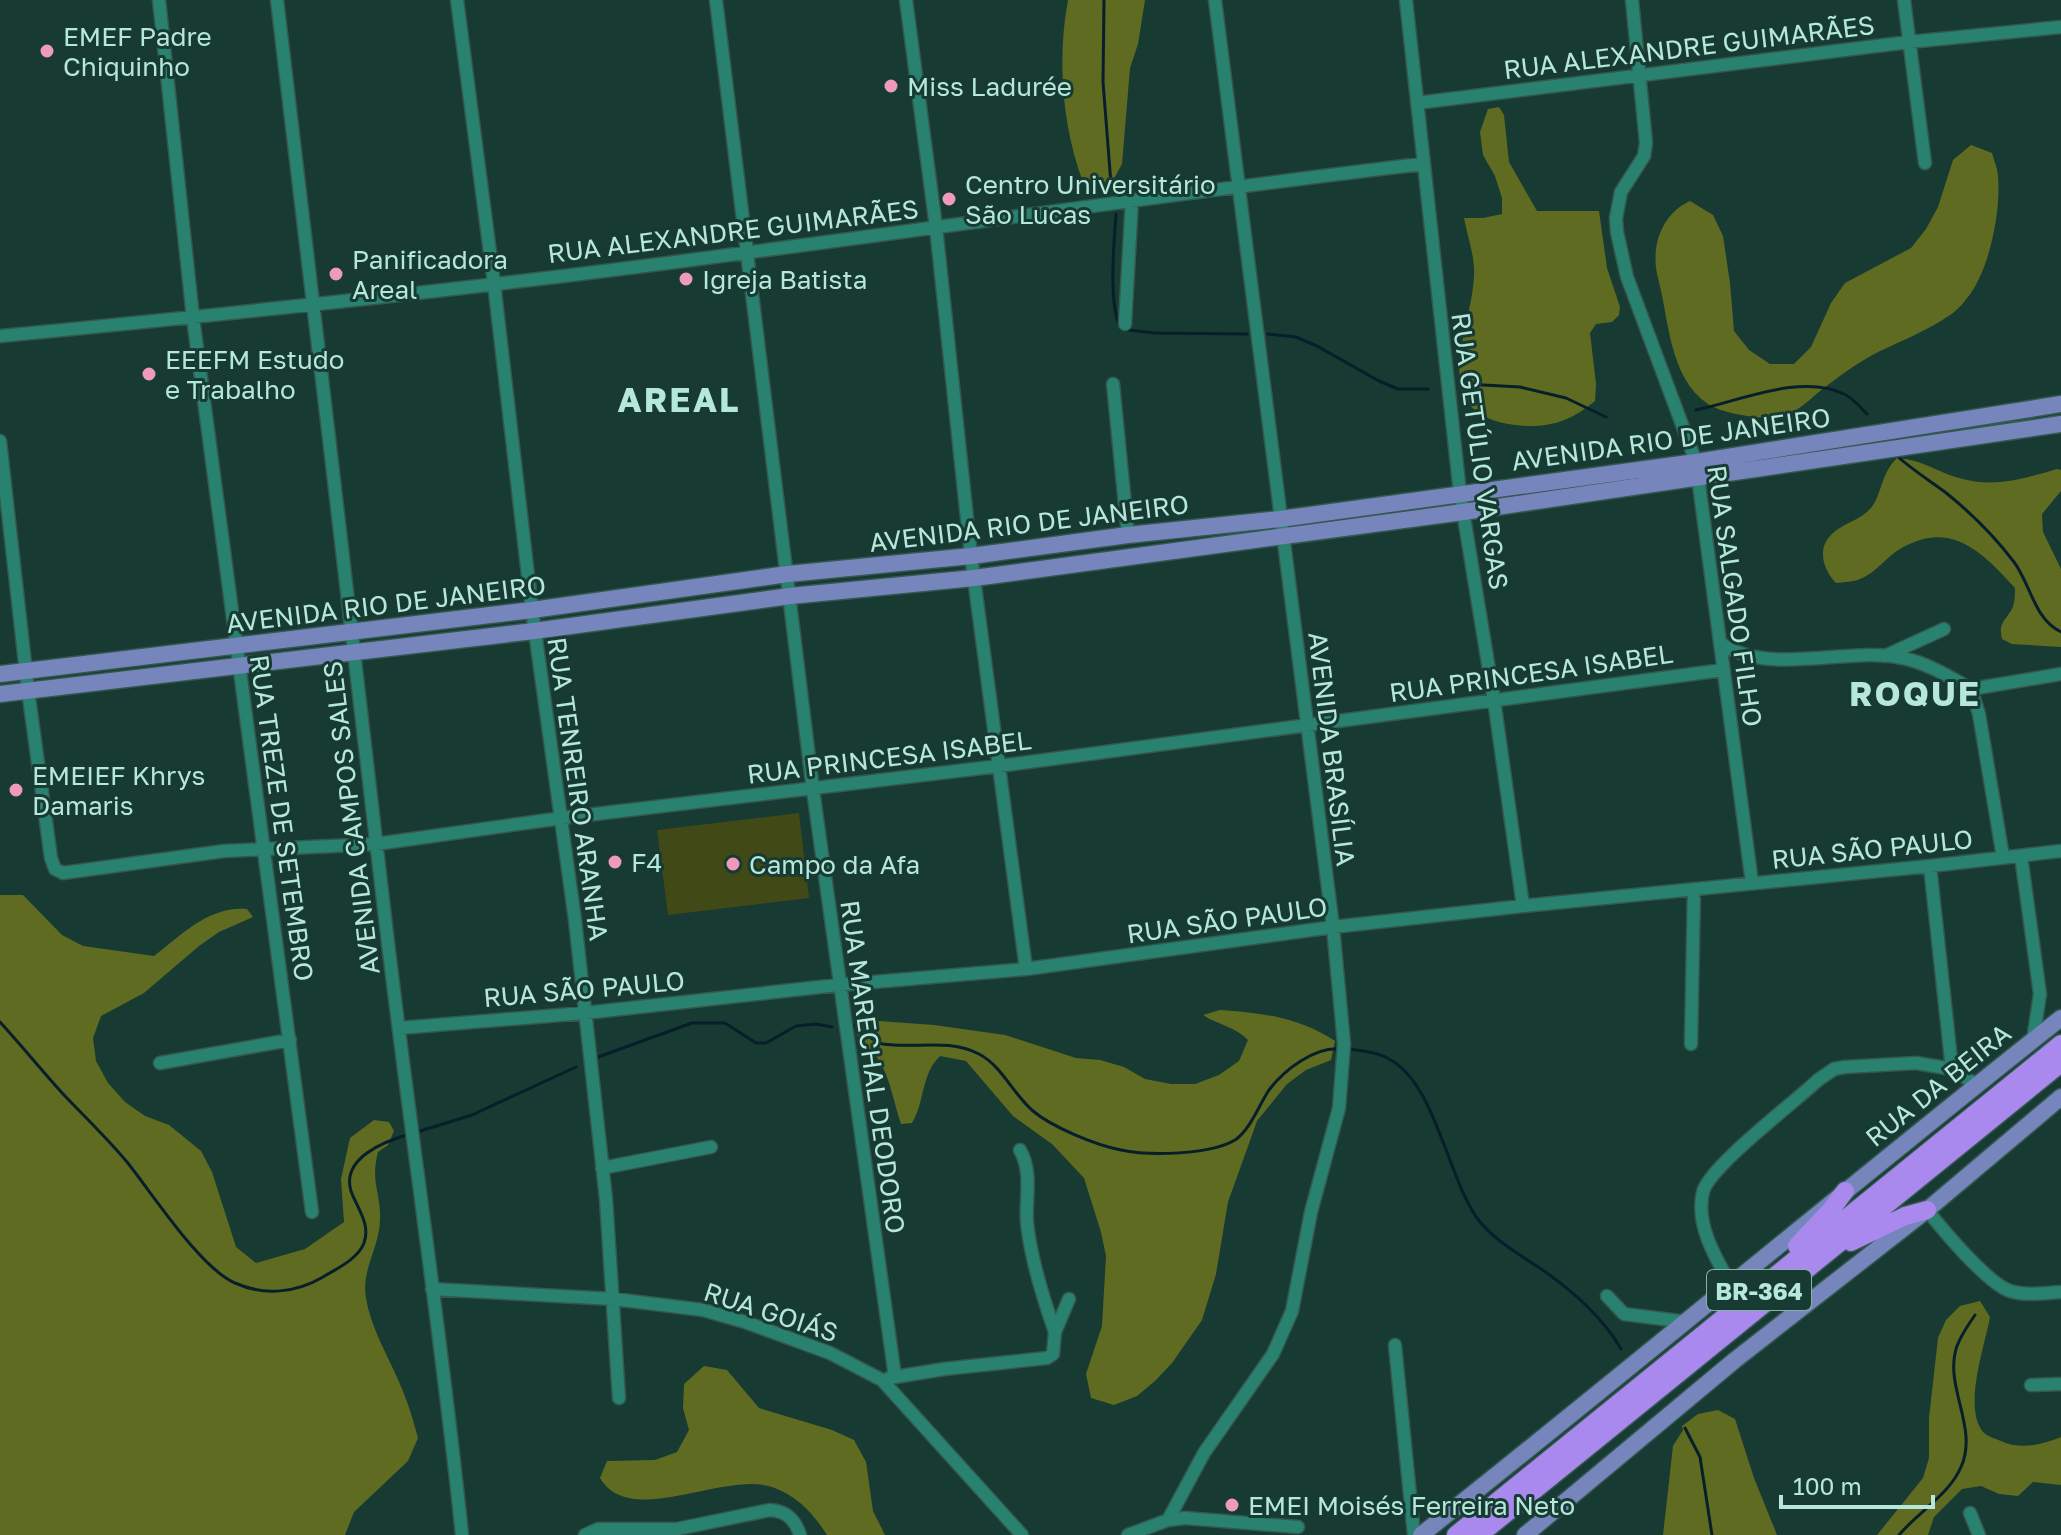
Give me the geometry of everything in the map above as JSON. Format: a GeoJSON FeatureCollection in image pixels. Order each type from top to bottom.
{"type":"FeatureCollection","features":[{"type":"Feature","properties":{"kind":"highway","name":"BR-364"},"geometry":{"type":"LineString","coordinates":[[1456,1535],[2061,1044]]}},
{"type":"Feature","properties":{"kind":"highway","name":"BR-364"},"geometry":{"type":"LineString","coordinates":[[1479,1535],[2061,1063]]}},
{"type":"Feature","properties":{"kind":"highway"},"geometry":{"type":"LineString","coordinates":[[1737,1307],[1831,1210],[1845,1191]]}},
{"type":"Feature","properties":{"kind":"highway"},"geometry":{"type":"LineString","coordinates":[[1826,1253],[1905,1216],[1927,1210]]}},
{"type":"Feature","properties":{"kind":"main road","name":"AVENIDA RIO DE JANEIRO"},"geometry":{"type":"LineString","coordinates":[[0,694],[534,631],[790,596],[974,578],[1463,512],[2061,404]]}},
{"type":"Feature","properties":{"kind":"main road","name":"AVENIDA RIO DE JANEIRO"},"geometry":{"type":"LineString","coordinates":[[0,674],[532,610],[788,574],[971,556],[1280,519],[1460,493],[1697,470],[2061,424]]}},
{"type":"Feature","properties":{"kind":"main road","name":"RUA DA BEIRA"},"geometry":{"type":"LineString","coordinates":[[1421,1535],[1687,1322],[1975,1084],[2061,1018]]}},
{"type":"Feature","properties":{"kind":"main road"},"geometry":{"type":"LineString","coordinates":[[1525,1535],[1735,1360],[1927,1210],[2061,1097]]}},
{"type":"Feature","properties":{"kind":"street","name":"RUA TREZE DE SETEMBRO"},"geometry":{"type":"LineString","coordinates":[[159,0],[193,318],[312,1212]]}},
{"type":"Feature","properties":{"kind":"street","name":"AVENIDA CAMPOS SALES"},"geometry":{"type":"LineString","coordinates":[[277,0],[316,304],[376,844],[462,1535]]}},
{"type":"Feature","properties":{"kind":"street","name":"RUA TENREIRO ARANHA"},"geometry":{"type":"LineString","coordinates":[[457,0],[494,283],[534,631],[562,818],[585,1013],[614,1299],[619,1398]]}},
{"type":"Feature","properties":{"kind":"street","name":"RUA MARECHAL DEODORO"},"geometry":{"type":"LineString","coordinates":[[716,0],[889,1378]]}},
{"type":"Feature","properties":{"kind":"street"},"geometry":{"type":"LineString","coordinates":[[906,0],[936,227],[971,556],[1026,969]]}},
{"type":"Feature","properties":{"kind":"street","name":"AVENIDA BRASÍLIA"},"geometry":{"type":"LineString","coordinates":[[1168,1520],[1204,1453],[1281,1339],[1292,1311],[1311,1212],[1339,1108],[1344,1050],[1333,927],[1215,0]]}},
{"type":"Feature","properties":{"kind":"street","name":"RUA GETÚLIO VARGAS"},"geometry":{"type":"LineString","coordinates":[[1406,0],[1460,493],[1523,906]]}},
{"type":"Feature","properties":{"kind":"street","name":"RUA SALGADO FILHO"},"geometry":{"type":"LineString","coordinates":[[1632,0],[1646,143],[1644,156],[1621,192],[1617,232],[1627,277],[1697,470],[1752,883]]}},
{"type":"Feature","properties":{"kind":"street"},"geometry":{"type":"LineString","coordinates":[[1904,0],[1925,163]]}},
{"type":"Feature","properties":{"kind":"street","name":"RUA ALEXANDRE GUIMARÃES"},"geometry":{"type":"LineString","coordinates":[[1417,103],[1909,42],[2061,27]]}},
{"type":"Feature","properties":{"kind":"street","name":"RUA ALEXANDRE GUIMARÃES"},"geometry":{"type":"LineString","coordinates":[[0,336],[193,318],[748,253],[1132,199],[1422,164]]}},
{"type":"Feature","properties":{"kind":"street"},"geometry":{"type":"LineString","coordinates":[[1125,324],[1132,199]]}},
{"type":"Feature","properties":{"kind":"street"},"geometry":{"type":"LineString","coordinates":[[1113,384],[1128,535]]}},
{"type":"Feature","properties":{"kind":"street"},"geometry":{"type":"LineString","coordinates":[[0,441],[28,690]]}},
{"type":"Feature","properties":{"kind":"street"},"geometry":{"type":"LineString","coordinates":[[1885,656],[1944,629]]}},
{"type":"Feature","properties":{"kind":"street"},"geometry":{"type":"LineString","coordinates":[[1720,643],[1741,655],[1764,659],[1885,656],[1925,665],[1971,689],[2061,674]]}},
{"type":"Feature","properties":{"kind":"street","name":"RUA PRINCESA ISABEL"},"geometry":{"type":"LineString","coordinates":[[28,690],[51,858],[59,872],[83,872],[162,859],[262,849],[376,844],[562,818],[999,766],[1723,670]]}},
{"type":"Feature","properties":{"kind":"street"},"geometry":{"type":"LineString","coordinates":[[1971,689],[1979,714],[2003,857]]}},
{"type":"Feature","properties":{"kind":"street","name":"RUA SÃO PAULO"},"geometry":{"type":"LineString","coordinates":[[399,1028],[585,1013],[838,985],[1026,969],[1333,927],[2061,851]]}},
{"type":"Feature","properties":{"kind":"street"},"geometry":{"type":"LineString","coordinates":[[2021,856],[2040,994],[2033,1040]]}},
{"type":"Feature","properties":{"kind":"street"},"geometry":{"type":"LineString","coordinates":[[1930,866],[1952,1069]]}},
{"type":"Feature","properties":{"kind":"street"},"geometry":{"type":"LineString","coordinates":[[1691,1044],[1694,889]]}},
{"type":"Feature","properties":{"kind":"street"},"geometry":{"type":"LineString","coordinates":[[160,1063],[290,1040]]}},
{"type":"Feature","properties":{"kind":"street"},"geometry":{"type":"LineString","coordinates":[[1731,1285],[1706,1232],[1703,1191],[1716,1170],[1826,1074],[1845,1067],[1916,1063],[1952,1069],[1975,1084]]}},
{"type":"Feature","properties":{"kind":"street"},"geometry":{"type":"LineString","coordinates":[[602,1168],[711,1147]]}},
{"type":"Feature","properties":{"kind":"street"},"geometry":{"type":"LineString","coordinates":[[1020,1150],[1027,1166],[1029,1232],[1055,1332]]}},
{"type":"Feature","properties":{"kind":"street"},"geometry":{"type":"LineString","coordinates":[[1927,1210],[1985,1273],[2005,1289],[2023,1293],[2061,1292]]}},
{"type":"Feature","properties":{"kind":"street","name":"RUA GOIÁS"},"geometry":{"type":"LineString","coordinates":[[432,1289],[614,1299],[703,1310],[830,1353],[889,1378],[1022,1535]]}},
{"type":"Feature","properties":{"kind":"street"},"geometry":{"type":"LineString","coordinates":[[1607,1296],[1624,1314],[1687,1322]]}},
{"type":"Feature","properties":{"kind":"street"},"geometry":{"type":"LineString","coordinates":[[889,1378],[1047,1358],[1053,1354],[1055,1332],[1069,1299]]}},
{"type":"Feature","properties":{"kind":"street"},"geometry":{"type":"LineString","coordinates":[[1395,1345],[1414,1535]]}},
{"type":"Feature","properties":{"kind":"street"},"geometry":{"type":"LineString","coordinates":[[2031,1385],[2061,1384]]}},
{"type":"Feature","properties":{"kind":"street"},"geometry":{"type":"LineString","coordinates":[[585,1535],[598,1529],[677,1529],[766,1510],[785,1513],[800,1535]]}},
{"type":"Feature","properties":{"kind":"street"},"geometry":{"type":"LineString","coordinates":[[1970,1513],[1979,1535]]}},
{"type":"Feature","properties":{"kind":"street"},"geometry":{"type":"LineString","coordinates":[[1128,1535],[1168,1520],[1215,1519],[1298,1527]]}},
{"type":"Feature","properties":{"kind":"green space"},"geometry":{"type":"Polygon","coordinates":[[[1068,0],[1145,0],[1138,44],[1130,68],[1122,164],[1111,184],[1099,186],[1083,182],[1070,138],[1062,69],[1068,0]]]}},
{"type":"Feature","properties":{"kind":"green space"},"geometry":{"type":"Polygon","coordinates":[[[1499,107],[1504,115],[1509,162],[1537,211],[1599,211],[1607,268],[1620,307],[1619,315],[1612,322],[1596,324],[1590,333],[1595,401],[1567,419],[1548,425],[1515,425],[1486,417],[1469,403],[1461,385],[1460,363],[1474,267],[1464,218],[1502,214],[1502,198],[1495,176],[1483,155],[1480,132],[1488,109],[1499,107]]]}},
{"type":"Feature","properties":{"kind":"green space"},"geometry":{"type":"Polygon","coordinates":[[[1971,145],[1992,153],[1998,174],[1998,206],[1984,268],[1971,293],[1956,311],[1880,351],[1834,380],[1801,407],[1779,417],[1763,418],[1715,408],[1695,393],[1685,379],[1672,347],[1656,267],[1660,233],[1672,214],[1690,201],[1713,215],[1723,236],[1734,331],[1749,350],[1770,364],[1794,364],[1811,347],[1831,303],[1845,283],[1911,248],[1938,207],[1953,160],[1971,145]]]}},
{"type":"Feature","properties":{"kind":"green space"},"geometry":{"type":"Polygon","coordinates":[[[1897,458],[1915,461],[1975,482],[2010,481],[2061,470],[2061,491],[2042,514],[2043,532],[2061,569],[2061,647],[2012,644],[2002,639],[2002,626],[2013,607],[2015,588],[1978,552],[1950,539],[1935,537],[1918,541],[1895,552],[1866,576],[1836,583],[1825,565],[1824,545],[1833,533],[1871,508],[1897,458]]]}},
{"type":"Feature","properties":{"kind":"green space","name":"Campo da Afa"},"geometry":{"type":"Polygon","coordinates":[[[799,813],[809,898],[668,915],[657,830],[799,813]]]}},
{"type":"Feature","properties":{"kind":"green space"},"geometry":{"type":"Polygon","coordinates":[[[0,895],[23,895],[62,935],[83,946],[154,956],[208,917],[233,909],[247,909],[253,917],[219,932],[144,993],[101,1016],[93,1038],[96,1061],[108,1083],[125,1102],[145,1116],[169,1125],[201,1151],[212,1172],[236,1247],[256,1263],[305,1249],[344,1222],[341,1179],[350,1138],[374,1120],[389,1122],[394,1131],[388,1145],[378,1152],[375,1180],[380,1210],[379,1229],[365,1287],[371,1317],[405,1397],[418,1438],[408,1461],[354,1512],[345,1535],[0,1535],[0,895]]]}},
{"type":"Feature","properties":{"kind":"green space"},"geometry":{"type":"Polygon","coordinates":[[[1220,1010],[1265,1015],[1308,1026],[1335,1041],[1331,1060],[1306,1070],[1287,1084],[1257,1121],[1228,1202],[1216,1274],[1202,1320],[1172,1363],[1155,1381],[1137,1396],[1114,1405],[1091,1398],[1086,1374],[1102,1326],[1106,1256],[1084,1178],[1052,1144],[1013,1116],[966,1061],[940,1056],[929,1071],[912,1123],[901,1124],[884,1069],[856,1032],[865,1020],[1005,1035],[1076,1058],[1100,1060],[1124,1067],[1145,1079],[1195,1084],[1219,1075],[1239,1061],[1248,1040],[1203,1015],[1220,1010]]]}},
{"type":"Feature","properties":{"kind":"green space"},"geometry":{"type":"Polygon","coordinates":[[[1980,1301],[1990,1317],[1975,1393],[1978,1422],[1984,1433],[2008,1444],[2039,1444],[2061,1437],[2061,1485],[2033,1482],[2018,1496],[1999,1494],[1981,1486],[1962,1489],[1934,1517],[1928,1535],[1877,1535],[1923,1478],[1929,1458],[1929,1418],[1938,1338],[1946,1320],[1960,1306],[1980,1301]]]}},
{"type":"Feature","properties":{"kind":"green space"},"geometry":{"type":"Polygon","coordinates":[[[704,1366],[727,1370],[759,1408],[832,1430],[854,1440],[866,1462],[873,1511],[885,1535],[827,1535],[804,1506],[772,1487],[752,1484],[729,1486],[655,1499],[633,1499],[614,1492],[600,1478],[607,1461],[655,1460],[677,1452],[689,1430],[683,1408],[684,1384],[704,1366]]]}},
{"type":"Feature","properties":{"kind":"green space"},"geometry":{"type":"Polygon","coordinates":[[[1718,1410],[1735,1419],[1777,1535],[1663,1535],[1673,1446],[1683,1430],[1682,1426],[1698,1414],[1718,1410]]]}},
{"type":"Feature","properties":{"kind":"waterway"},"geometry":{"type":"LineString","coordinates":[[1104,0],[1103,82],[1111,184]]}},
{"type":"Feature","properties":{"kind":"waterway"},"geometry":{"type":"LineString","coordinates":[[1116,214],[1113,290],[1121,329],[1154,333],[1247,334]]}},
{"type":"Feature","properties":{"kind":"waterway"},"geometry":{"type":"LineString","coordinates":[[1268,334],[1296,337],[1398,389],[1428,389]]}},
{"type":"Feature","properties":{"kind":"waterway"},"geometry":{"type":"LineString","coordinates":[[1466,384],[1520,387],[1566,398],[1606,417]]}},
{"type":"Feature","properties":{"kind":"waterway"},"geometry":{"type":"LineString","coordinates":[[1696,410],[1770,391],[1809,386],[1844,394],[1867,414]]}},
{"type":"Feature","properties":{"kind":"waterway"},"geometry":{"type":"LineString","coordinates":[[1896,455],[1945,492],[1990,534],[2020,571],[2045,619],[2061,632]]}},
{"type":"Feature","properties":{"kind":"waterway"},"geometry":{"type":"LineString","coordinates":[[0,1022],[119,1153],[192,1246],[221,1275],[246,1287],[268,1291],[302,1287],[352,1259],[361,1249],[366,1236],[362,1216],[351,1191],[352,1169],[378,1146],[410,1134]]}},
{"type":"Feature","properties":{"kind":"waterway"},"geometry":{"type":"LineString","coordinates":[[598,1057],[692,1023],[725,1023],[756,1043],[766,1043],[796,1026],[816,1024],[832,1027]]}},
{"type":"Feature","properties":{"kind":"waterway"},"geometry":{"type":"LineString","coordinates":[[852,1025],[883,1044],[955,1046],[979,1054],[994,1066],[1033,1111],[1051,1123],[1099,1144],[1147,1153],[1211,1149],[1235,1140],[1283,1075],[1310,1056],[1340,1049]]}},
{"type":"Feature","properties":{"kind":"waterway"},"geometry":{"type":"LineString","coordinates":[[1348,1049],[1384,1057],[1405,1071],[1429,1109],[1466,1200],[1477,1218],[1500,1241],[1577,1297],[1597,1316],[1621,1349]]}},
{"type":"Feature","properties":{"kind":"waterway"},"geometry":{"type":"LineString","coordinates":[[417,1132],[472,1115],[576,1067]]}},
{"type":"Feature","properties":{"kind":"waterway"},"geometry":{"type":"LineString","coordinates":[[1899,1535],[1941,1495],[1961,1467],[1966,1437],[1954,1361],[1957,1346],[1975,1315]]}},
{"type":"Feature","properties":{"kind":"waterway"},"geometry":{"type":"LineString","coordinates":[[1685,1428],[1700,1457],[1712,1535]]}},
{"type":"Feature","properties":{"kind":"place","name":"EMEF Padre Chiquinho"},"geometry":{"type":"Point","coordinates":[47,51]}},
{"type":"Feature","properties":{"kind":"place","name":"Miss Ladurée"},"geometry":{"type":"Point","coordinates":[891,86]}},
{"type":"Feature","properties":{"kind":"place","name":"Centro Universitário São Lucas"},"geometry":{"type":"Point","coordinates":[949,199]}},
{"type":"Feature","properties":{"kind":"place","name":"Panificadora Areal"},"geometry":{"type":"Point","coordinates":[336,274]}},
{"type":"Feature","properties":{"kind":"place","name":"Igreja Batista"},"geometry":{"type":"Point","coordinates":[686,279]}},
{"type":"Feature","properties":{"kind":"place","name":"EEEFM Estudo e Trabalho"},"geometry":{"type":"Point","coordinates":[149,374]}},
{"type":"Feature","properties":{"kind":"place","name":"EMEIEF Khrys Damaris"},"geometry":{"type":"Point","coordinates":[16,790]}},
{"type":"Feature","properties":{"kind":"place","name":"F4"},"geometry":{"type":"Point","coordinates":[615,862]}},
{"type":"Feature","properties":{"kind":"place","name":"Campo da Afa"},"geometry":{"type":"Point","coordinates":[733,864]}},
{"type":"Feature","properties":{"kind":"place","name":"EMEI Moisés Ferreira Neto"},"geometry":{"type":"Point","coordinates":[1232,1505]}},
{"type":"Feature","properties":{"kind":"district","name":"AREAL"},"geometry":{"type":"Point","coordinates":[679,399]}},
{"type":"Feature","properties":{"kind":"district","name":"ROQUE"},"geometry":{"type":"Point","coordinates":[1915,693]}}]}
